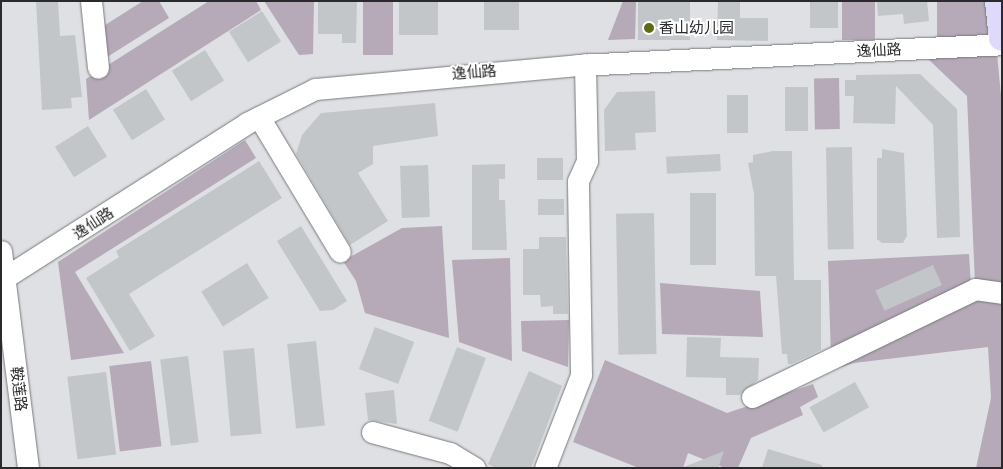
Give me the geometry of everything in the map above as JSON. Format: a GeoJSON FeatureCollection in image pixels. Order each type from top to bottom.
{"type":"FeatureCollection","features":[{"type":"Feature","properties":{"kind":"main road"},"geometry":{"type":"LineString","coordinates":[[998,1],[1002,38]]}},
{"type":"Feature","properties":{"kind":"street"},"geometry":{"type":"LineString","coordinates":[[92,1],[98,68]]}},
{"type":"Feature","properties":{"kind":"street","name":"逸仙路"},"geometry":{"type":"LineString","coordinates":[[3,280],[259,117],[315,89],[415,76],[585,64],[1002,44]]}},
{"type":"Feature","properties":{"kind":"street"},"geometry":{"type":"LineString","coordinates":[[545,468],[581,375],[578,181],[588,162],[585,64]]}},
{"type":"Feature","properties":{"kind":"street"},"geometry":{"type":"LineString","coordinates":[[259,117],[340,252]]}},
{"type":"Feature","properties":{"kind":"street","name":"鞍莲路"},"geometry":{"type":"LineString","coordinates":[[1,251],[3,280],[28,468]]}},
{"type":"Feature","properties":{"kind":"street"},"geometry":{"type":"LineString","coordinates":[[752,398],[975,289],[1002,293]]}},
{"type":"Feature","properties":{"kind":"street"},"geometry":{"type":"LineString","coordinates":[[372,432],[450,453],[475,468]]}},
{"type":"Feature","properties":{"kind":"shaded area"},"geometry":{"type":"Polygon","coordinates":[[[143,1],[159,1],[169,18],[104,59],[102,27],[143,1]]]}},
{"type":"Feature","properties":{"kind":"shaded area"},"geometry":{"type":"Polygon","coordinates":[[[209,1],[256,1],[261,10],[89,120],[86,79],[209,1]]]}},
{"type":"Feature","properties":{"kind":"shaded area"},"geometry":{"type":"Polygon","coordinates":[[[264,1],[314,1],[313,54],[299,55],[264,1]]]}},
{"type":"Feature","properties":{"kind":"shaded area"},"geometry":{"type":"Polygon","coordinates":[[[363,1],[393,1],[393,55],[363,55],[363,1]]]}},
{"type":"Feature","properties":{"kind":"shaded area"},"geometry":{"type":"Polygon","coordinates":[[[623,1],[636,1],[635,39],[608,40],[623,1]]]}},
{"type":"Feature","properties":{"kind":"shaded area"},"geometry":{"type":"Polygon","coordinates":[[[842,1],[875,1],[875,40],[842,40],[842,1]]]}},
{"type":"Feature","properties":{"kind":"shaded area"},"geometry":{"type":"Polygon","coordinates":[[[937,1],[991,1],[991,40],[937,40],[937,1]]]}},
{"type":"Feature","properties":{"kind":"shaded area"},"geometry":{"type":"Polygon","coordinates":[[[997,54],[1002,106],[1002,288],[975,284],[967,96],[927,58],[997,54]]]}},
{"type":"Feature","properties":{"kind":"shaded area"},"geometry":{"type":"Polygon","coordinates":[[[814,78],[839,78],[840,129],[815,129],[814,78]]]}},
{"type":"Feature","properties":{"kind":"shaded area"},"geometry":{"type":"Polygon","coordinates":[[[245,140],[256,158],[75,272],[124,353],[71,360],[58,262],[245,140]]]}},
{"type":"Feature","properties":{"kind":"shaded area"},"geometry":{"type":"Polygon","coordinates":[[[442,226],[449,338],[365,313],[356,281],[343,261],[402,228],[442,226]]]}},
{"type":"Feature","properties":{"kind":"shaded area"},"geometry":{"type":"Polygon","coordinates":[[[969,254],[971,286],[831,359],[828,261],[969,254]]]}},
{"type":"Feature","properties":{"kind":"shaded area"},"geometry":{"type":"Polygon","coordinates":[[[510,258],[512,361],[459,342],[452,260],[510,258]]]}},
{"type":"Feature","properties":{"kind":"shaded area"},"geometry":{"type":"Polygon","coordinates":[[[660,283],[760,291],[763,337],[662,334],[660,283]]]}},
{"type":"Feature","properties":{"kind":"shaded area"},"geometry":{"type":"Polygon","coordinates":[[[975,294],[1002,297],[1002,468],[976,468],[991,398],[988,347],[854,363],[832,370],[832,365],[975,294]]]}},
{"type":"Feature","properties":{"kind":"shaded area"},"geometry":{"type":"Polygon","coordinates":[[[569,320],[568,367],[522,351],[521,321],[569,320]]]}},
{"type":"Feature","properties":{"kind":"shaded area"},"geometry":{"type":"Polygon","coordinates":[[[605,360],[727,413],[813,384],[818,397],[800,407],[803,415],[751,438],[738,468],[725,468],[688,453],[683,468],[639,468],[573,442],[605,360]]]}},
{"type":"Feature","properties":{"kind":"shaded area"},"geometry":{"type":"Polygon","coordinates":[[[151,361],[161,446],[120,451],[109,366],[151,361]]]}},
{"type":"Feature","properties":{"kind":"building"},"geometry":{"type":"Polygon","coordinates":[[[36,1],[58,1],[60,36],[75,35],[82,97],[71,98],[72,108],[42,110],[36,1]]]}},
{"type":"Feature","properties":{"kind":"building"},"geometry":{"type":"Polygon","coordinates":[[[318,1],[357,1],[356,43],[342,43],[342,34],[318,34],[318,1]]]}},
{"type":"Feature","properties":{"kind":"building"},"geometry":{"type":"Polygon","coordinates":[[[399,1],[438,1],[438,35],[399,35],[399,1]]]}},
{"type":"Feature","properties":{"kind":"building"},"geometry":{"type":"Polygon","coordinates":[[[484,1],[519,1],[519,30],[484,30],[484,1]]]}},
{"type":"Feature","properties":{"kind":"building"},"geometry":{"type":"Polygon","coordinates":[[[638,1],[690,1],[690,40],[638,40],[638,1]]]}},
{"type":"Feature","properties":{"kind":"building"},"geometry":{"type":"Polygon","coordinates":[[[718,1],[740,1],[740,18],[768,18],[768,41],[717,40],[718,1]]]}},
{"type":"Feature","properties":{"kind":"building"},"geometry":{"type":"Polygon","coordinates":[[[810,1],[838,1],[838,28],[810,28],[810,1]]]}},
{"type":"Feature","properties":{"kind":"building"},"geometry":{"type":"Polygon","coordinates":[[[877,1],[927,1],[929,21],[904,24],[903,14],[878,16],[877,1]]]}},
{"type":"Feature","properties":{"kind":"building"},"geometry":{"type":"Polygon","coordinates":[[[262,11],[281,42],[248,62],[229,32],[262,11]]]}},
{"type":"Feature","properties":{"kind":"building"},"geometry":{"type":"Polygon","coordinates":[[[205,50],[224,81],[191,101],[172,71],[205,50]]]}},
{"type":"Feature","properties":{"kind":"building"},"geometry":{"type":"Polygon","coordinates":[[[920,74],[957,109],[960,237],[937,238],[933,125],[896,86],[895,124],[853,123],[854,96],[845,96],[845,80],[856,80],[856,75],[920,74]]]}},
{"type":"Feature","properties":{"kind":"building"},"geometry":{"type":"Polygon","coordinates":[[[785,87],[808,87],[808,131],[785,131],[785,87]]]}},
{"type":"Feature","properties":{"kind":"building"},"geometry":{"type":"Polygon","coordinates":[[[146,89],[165,120],[132,140],[113,110],[146,89]]]}},
{"type":"Feature","properties":{"kind":"building"},"geometry":{"type":"Polygon","coordinates":[[[655,91],[656,132],[635,133],[636,150],[605,151],[604,110],[617,92],[655,91]]]}},
{"type":"Feature","properties":{"kind":"building"},"geometry":{"type":"Polygon","coordinates":[[[727,95],[748,95],[748,133],[727,133],[727,95]]]}},
{"type":"Feature","properties":{"kind":"building"},"geometry":{"type":"Polygon","coordinates":[[[435,103],[438,136],[373,146],[373,164],[358,173],[388,221],[350,245],[296,154],[302,135],[321,113],[435,103]]]}},
{"type":"Feature","properties":{"kind":"building"},"geometry":{"type":"Polygon","coordinates":[[[88,126],[107,157],[74,177],[55,147],[88,126]]]}},
{"type":"Feature","properties":{"kind":"building"},"geometry":{"type":"Polygon","coordinates":[[[826,147],[852,147],[854,249],[828,249],[826,147]]]}},
{"type":"Feature","properties":{"kind":"building"},"geometry":{"type":"Polygon","coordinates":[[[882,149],[904,153],[907,236],[903,243],[882,243],[877,239],[877,158],[882,158],[882,149]]]}},
{"type":"Feature","properties":{"kind":"building"},"geometry":{"type":"Polygon","coordinates":[[[773,151],[792,151],[794,280],[821,280],[821,350],[792,364],[788,364],[787,354],[782,354],[776,276],[755,276],[754,194],[748,163],[753,162],[753,155],[773,151]]]}},
{"type":"Feature","properties":{"kind":"building"},"geometry":{"type":"Polygon","coordinates":[[[720,154],[721,171],[667,174],[666,157],[720,154]]]}},
{"type":"Feature","properties":{"kind":"building"},"geometry":{"type":"Polygon","coordinates":[[[537,158],[563,158],[563,180],[537,180],[537,158]]]}},
{"type":"Feature","properties":{"kind":"building"},"geometry":{"type":"Polygon","coordinates":[[[259,161],[282,198],[129,294],[155,336],[130,351],[86,278],[119,257],[116,251],[259,161]]]}},
{"type":"Feature","properties":{"kind":"building"},"geometry":{"type":"Polygon","coordinates":[[[505,164],[505,179],[499,179],[499,200],[505,200],[507,250],[472,250],[472,165],[505,164]]]}},
{"type":"Feature","properties":{"kind":"building"},"geometry":{"type":"Polygon","coordinates":[[[428,165],[430,217],[402,218],[400,166],[428,165]]]}},
{"type":"Feature","properties":{"kind":"building"},"geometry":{"type":"Polygon","coordinates":[[[690,193],[716,193],[716,265],[690,265],[690,193]]]}},
{"type":"Feature","properties":{"kind":"building"},"geometry":{"type":"Polygon","coordinates":[[[538,199],[564,199],[564,215],[538,215],[538,199]]]}},
{"type":"Feature","properties":{"kind":"building"},"geometry":{"type":"Polygon","coordinates":[[[654,213],[656,354],[618,355],[616,214],[654,213]]]}},
{"type":"Feature","properties":{"kind":"building"},"geometry":{"type":"Polygon","coordinates":[[[301,226],[347,301],[333,310],[320,311],[277,241],[301,226]]]}},
{"type":"Feature","properties":{"kind":"building"},"geometry":{"type":"Polygon","coordinates":[[[539,237],[566,237],[568,314],[553,314],[553,306],[541,307],[540,295],[523,295],[523,249],[539,249],[539,237]]]}},
{"type":"Feature","properties":{"kind":"building"},"geometry":{"type":"Polygon","coordinates":[[[247,263],[269,298],[223,326],[201,292],[247,263]]]}},
{"type":"Feature","properties":{"kind":"building"},"geometry":{"type":"Polygon","coordinates":[[[933,265],[942,285],[884,311],[875,291],[933,265]]]}},
{"type":"Feature","properties":{"kind":"building"},"geometry":{"type":"Polygon","coordinates":[[[375,327],[414,342],[398,384],[359,369],[375,327]]]}},
{"type":"Feature","properties":{"kind":"building"},"geometry":{"type":"Polygon","coordinates":[[[687,337],[721,338],[720,357],[759,358],[758,380],[740,395],[726,395],[726,378],[686,377],[687,337]]]}},
{"type":"Feature","properties":{"kind":"building"},"geometry":{"type":"Polygon","coordinates":[[[316,341],[325,426],[296,429],[287,344],[316,341]]]}},
{"type":"Feature","properties":{"kind":"building"},"geometry":{"type":"Polygon","coordinates":[[[457,347],[486,358],[458,432],[429,421],[457,347]]]}},
{"type":"Feature","properties":{"kind":"building"},"geometry":{"type":"Polygon","coordinates":[[[254,348],[261,434],[231,436],[223,351],[254,348]]]}},
{"type":"Feature","properties":{"kind":"building"},"geometry":{"type":"Polygon","coordinates":[[[188,356],[199,442],[171,446],[160,359],[188,356]]]}},
{"type":"Feature","properties":{"kind":"building"},"geometry":{"type":"Polygon","coordinates":[[[529,371],[562,386],[531,468],[496,468],[488,464],[529,371]]]}},
{"type":"Feature","properties":{"kind":"building"},"geometry":{"type":"Polygon","coordinates":[[[106,372],[116,454],[77,459],[67,377],[106,372]]]}},
{"type":"Feature","properties":{"kind":"building"},"geometry":{"type":"Polygon","coordinates":[[[855,382],[869,407],[824,433],[810,407],[855,382]]]}},
{"type":"Feature","properties":{"kind":"building"},"geometry":{"type":"Polygon","coordinates":[[[394,390],[397,424],[368,420],[365,393],[394,390]]]}},
{"type":"Feature","properties":{"kind":"building"},"geometry":{"type":"Polygon","coordinates":[[[768,449],[822,465],[822,468],[762,468],[768,449]]]}},
{"type":"Feature","properties":{"kind":"building"},"geometry":{"type":"Polygon","coordinates":[[[724,451],[718,468],[684,468],[684,467],[724,451]]]}},
{"type":"Feature","properties":{"kind":"place","name":"香山幼儿园"},"geometry":{"type":"Point","coordinates":[649,28]}}]}
